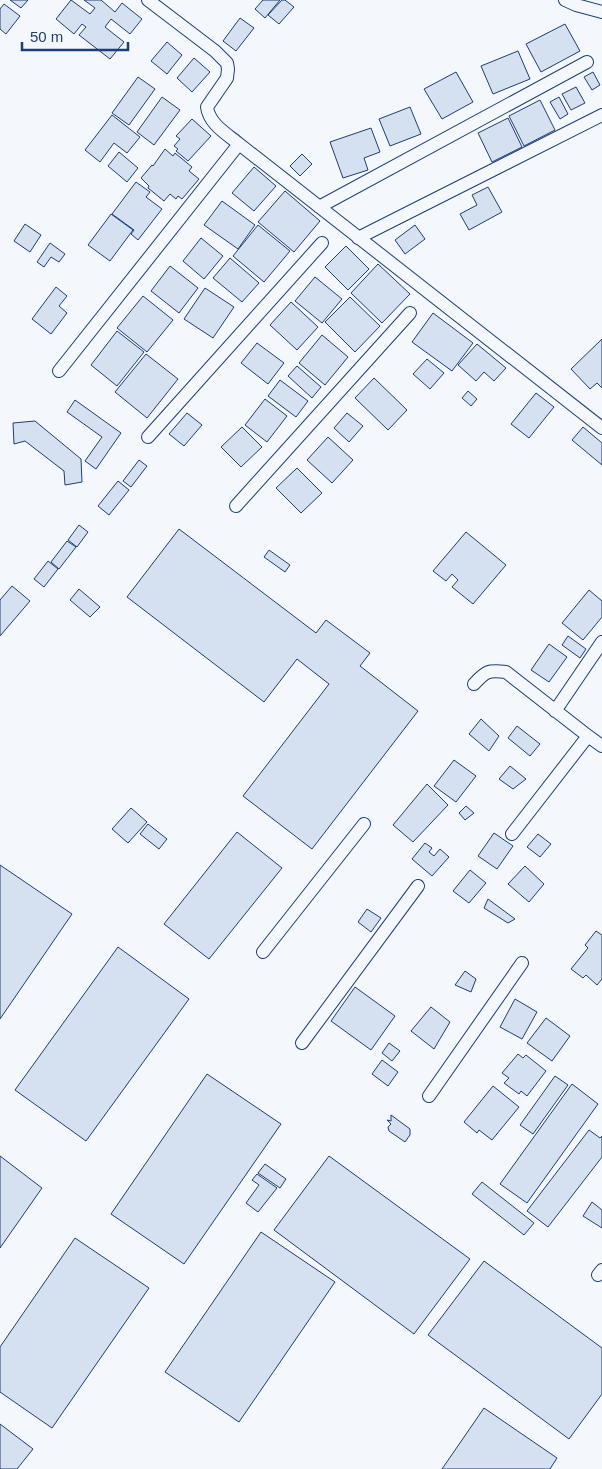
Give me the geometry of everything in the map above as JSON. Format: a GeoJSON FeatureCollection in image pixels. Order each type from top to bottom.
{"type":"FeatureCollection","features":[{"type":"Feature","properties":{"kind":"street"},"geometry":{"type":"LineString","coordinates":[[148,0],[215,51],[226,63],[228,69],[227,78],[209,102],[207,108],[208,114],[217,126],[602,428]]}},
{"type":"Feature","properties":{"kind":"street"},"geometry":{"type":"LineString","coordinates":[[565,0],[602,12]]}},
{"type":"Feature","properties":{"kind":"street"},"geometry":{"type":"LineString","coordinates":[[319,207],[586,62]]}},
{"type":"Feature","properties":{"kind":"street"},"geometry":{"type":"LineString","coordinates":[[358,238],[602,115]]}},
{"type":"Feature","properties":{"kind":"street"},"geometry":{"type":"LineString","coordinates":[[59,371],[239,144]]}},
{"type":"Feature","properties":{"kind":"street"},"geometry":{"type":"LineString","coordinates":[[148,436],[322,242]]}},
{"type":"Feature","properties":{"kind":"street"},"geometry":{"type":"LineString","coordinates":[[236,506],[410,313]]}},
{"type":"Feature","properties":{"kind":"street"},"geometry":{"type":"LineString","coordinates":[[555,711],[602,642]]}},
{"type":"Feature","properties":{"kind":"street"},"geometry":{"type":"LineString","coordinates":[[474,684],[486,672],[506,672],[602,746]]}},
{"type":"Feature","properties":{"kind":"street"},"geometry":{"type":"LineString","coordinates":[[512,834],[588,736]]}},
{"type":"Feature","properties":{"kind":"street"},"geometry":{"type":"LineString","coordinates":[[263,952],[364,824]]}},
{"type":"Feature","properties":{"kind":"street"},"geometry":{"type":"LineString","coordinates":[[302,1044],[418,886]]}},
{"type":"Feature","properties":{"kind":"street"},"geometry":{"type":"LineString","coordinates":[[429,1096],[522,963]]}},
{"type":"Feature","properties":{"kind":"building"},"geometry":{"type":"Polygon","coordinates":[[[10,0],[28,0],[21,8],[10,0]]]}},
{"type":"Feature","properties":{"kind":"building"},"geometry":{"type":"Polygon","coordinates":[[[71,0],[90,14],[95,8],[84,0],[101,0],[115,12],[122,3],[142,19],[130,34],[111,19],[105,27],[124,42],[110,59],[79,35],[86,27],[82,24],[74,34],[56,19],[71,0]]]}},
{"type":"Feature","properties":{"kind":"building"},"geometry":{"type":"Polygon","coordinates":[[[263,0],[280,0],[265,18],[255,9],[263,0]]]}},
{"type":"Feature","properties":{"kind":"building"},"geometry":{"type":"Polygon","coordinates":[[[282,0],[285,0],[294,7],[279,24],[268,15],[282,0]]]}},
{"type":"Feature","properties":{"kind":"building"},"geometry":{"type":"Polygon","coordinates":[[[4,4],[20,16],[6,34],[0,29],[0,9],[4,4]]]}},
{"type":"Feature","properties":{"kind":"building"},"geometry":{"type":"Polygon","coordinates":[[[240,18],[254,28],[236,51],[223,41],[240,18]]]}},
{"type":"Feature","properties":{"kind":"building"},"geometry":{"type":"Polygon","coordinates":[[[565,24],[580,51],[541,72],[526,44],[565,24]]]}},
{"type":"Feature","properties":{"kind":"building"},"geometry":{"type":"Polygon","coordinates":[[[167,42],[182,55],[167,74],[151,61],[167,42]]]}},
{"type":"Feature","properties":{"kind":"building"},"geometry":{"type":"Polygon","coordinates":[[[518,51],[530,79],[493,94],[481,66],[518,51]]]}},
{"type":"Feature","properties":{"kind":"building"},"geometry":{"type":"Polygon","coordinates":[[[194,58],[210,72],[192,92],[177,78],[194,58]]]}},
{"type":"Feature","properties":{"kind":"building"},"geometry":{"type":"Polygon","coordinates":[[[456,72],[473,102],[442,119],[424,89],[456,72]]]}},
{"type":"Feature","properties":{"kind":"building"},"geometry":{"type":"Polygon","coordinates":[[[593,72],[600,85],[592,90],[584,77],[593,72]]]}},
{"type":"Feature","properties":{"kind":"building"},"geometry":{"type":"Polygon","coordinates":[[[138,77],[155,89],[129,125],[112,113],[138,77]]]}},
{"type":"Feature","properties":{"kind":"building"},"geometry":{"type":"Polygon","coordinates":[[[576,87],[585,103],[571,110],[562,94],[576,87]]]}},
{"type":"Feature","properties":{"kind":"building"},"geometry":{"type":"Polygon","coordinates":[[[162,97],[180,110],[154,145],[137,132],[162,97]]]}},
{"type":"Feature","properties":{"kind":"building"},"geometry":{"type":"Polygon","coordinates":[[[559,97],[568,114],[560,119],[550,102],[559,97]]]}},
{"type":"Feature","properties":{"kind":"building"},"geometry":{"type":"Polygon","coordinates":[[[540,100],[555,130],[524,146],[509,116],[540,100]]]}},
{"type":"Feature","properties":{"kind":"building"},"geometry":{"type":"Polygon","coordinates":[[[410,107],[421,134],[390,146],[379,119],[410,107]]]}},
{"type":"Feature","properties":{"kind":"building"},"geometry":{"type":"Polygon","coordinates":[[[112,115],[140,137],[127,153],[114,143],[100,162],[85,150],[112,115]]]}},
{"type":"Feature","properties":{"kind":"building"},"geometry":{"type":"Polygon","coordinates":[[[508,118],[522,147],[492,162],[478,133],[508,118]]]}},
{"type":"Feature","properties":{"kind":"building"},"geometry":{"type":"Polygon","coordinates":[[[192,119],[211,136],[188,161],[176,151],[178,149],[174,146],[180,139],[176,136],[192,119]]]}},
{"type":"Feature","properties":{"kind":"building"},"geometry":{"type":"Polygon","coordinates":[[[371,128],[380,152],[364,158],[368,170],[343,178],[330,142],[371,128]]]}},
{"type":"Feature","properties":{"kind":"building"},"geometry":{"type":"Polygon","coordinates":[[[165,149],[173,156],[175,153],[192,167],[189,171],[199,179],[182,199],[178,196],[176,199],[170,194],[164,201],[148,188],[149,186],[141,178],[153,166],[165,149]]]}},
{"type":"Feature","properties":{"kind":"building"},"geometry":{"type":"Polygon","coordinates":[[[119,152],[138,168],[127,182],[108,166],[119,152]]]}},
{"type":"Feature","properties":{"kind":"building"},"geometry":{"type":"Polygon","coordinates":[[[302,154],[312,164],[300,176],[290,166],[302,154]]]}},
{"type":"Feature","properties":{"kind":"building"},"geometry":{"type":"Polygon","coordinates":[[[254,167],[276,186],[254,211],[232,193],[254,167]]]}},
{"type":"Feature","properties":{"kind":"building"},"geometry":{"type":"Polygon","coordinates":[[[136,182],[150,192],[146,197],[162,209],[138,240],[131,234],[134,230],[112,214],[136,182]]]}},
{"type":"Feature","properties":{"kind":"building"},"geometry":{"type":"Polygon","coordinates":[[[488,187],[502,212],[469,230],[460,214],[477,205],[472,195],[488,187]]]}},
{"type":"Feature","properties":{"kind":"building"},"geometry":{"type":"Polygon","coordinates":[[[285,191],[320,221],[294,252],[258,222],[285,191]]]}},
{"type":"Feature","properties":{"kind":"building"},"geometry":{"type":"Polygon","coordinates":[[[222,201],[255,225],[238,249],[204,225],[222,201]]]}},
{"type":"Feature","properties":{"kind":"building"},"geometry":{"type":"Polygon","coordinates":[[[111,214],[133,230],[110,261],[88,245],[111,214]]]}},
{"type":"Feature","properties":{"kind":"building"},"geometry":{"type":"Polygon","coordinates":[[[25,224],[41,235],[30,252],[14,241],[25,224]]]}},
{"type":"Feature","properties":{"kind":"building"},"geometry":{"type":"Polygon","coordinates":[[[258,225],[290,251],[264,282],[233,256],[258,225]]]}},
{"type":"Feature","properties":{"kind":"building"},"geometry":{"type":"Polygon","coordinates":[[[415,225],[425,239],[405,254],[395,240],[415,225]]]}},
{"type":"Feature","properties":{"kind":"building"},"geometry":{"type":"Polygon","coordinates":[[[201,238],[223,256],[204,279],[183,261],[201,238]]]}},
{"type":"Feature","properties":{"kind":"building"},"geometry":{"type":"Polygon","coordinates":[[[50,243],[65,254],[59,262],[51,257],[44,267],[37,262],[50,243]]]}},
{"type":"Feature","properties":{"kind":"building"},"geometry":{"type":"Polygon","coordinates":[[[346,246],[369,269],[348,290],[325,267],[346,246]]]}},
{"type":"Feature","properties":{"kind":"building"},"geometry":{"type":"Polygon","coordinates":[[[230,258],[259,283],[242,302],[213,278],[230,258]]]}},
{"type":"Feature","properties":{"kind":"building"},"geometry":{"type":"Polygon","coordinates":[[[378,264],[410,294],[382,323],[351,293],[378,264]]]}},
{"type":"Feature","properties":{"kind":"building"},"geometry":{"type":"Polygon","coordinates":[[[170,266],[198,288],[179,313],[151,291],[170,266]]]}},
{"type":"Feature","properties":{"kind":"building"},"geometry":{"type":"Polygon","coordinates":[[[315,277],[342,299],[322,323],[295,301],[315,277]]]}},
{"type":"Feature","properties":{"kind":"building"},"geometry":{"type":"Polygon","coordinates":[[[56,287],[67,296],[59,306],[67,313],[51,334],[32,319],[56,287]]]}},
{"type":"Feature","properties":{"kind":"building"},"geometry":{"type":"Polygon","coordinates":[[[205,288],[234,307],[213,338],[184,319],[205,288]]]}},
{"type":"Feature","properties":{"kind":"building"},"geometry":{"type":"Polygon","coordinates":[[[143,296],[173,320],[147,352],[117,328],[143,296]]]}},
{"type":"Feature","properties":{"kind":"building"},"geometry":{"type":"Polygon","coordinates":[[[350,297],[380,326],[355,352],[325,322],[350,297]]]}},
{"type":"Feature","properties":{"kind":"building"},"geometry":{"type":"Polygon","coordinates":[[[291,302],[318,327],[297,350],[270,325],[291,302]]]}},
{"type":"Feature","properties":{"kind":"building"},"geometry":{"type":"Polygon","coordinates":[[[433,313],[473,343],[452,371],[412,342],[433,313]]]}},
{"type":"Feature","properties":{"kind":"building"},"geometry":{"type":"Polygon","coordinates":[[[117,331],[144,352],[117,386],[91,365],[117,331]]]}},
{"type":"Feature","properties":{"kind":"building"},"geometry":{"type":"Polygon","coordinates":[[[322,335],[348,357],[325,385],[299,363],[322,335]]]}},
{"type":"Feature","properties":{"kind":"building"},"geometry":{"type":"Polygon","coordinates":[[[602,339],[602,388],[597,383],[590,389],[571,369],[602,339]]]}},
{"type":"Feature","properties":{"kind":"building"},"geometry":{"type":"Polygon","coordinates":[[[257,343],[284,363],[268,384],[241,363],[257,343]]]}},
{"type":"Feature","properties":{"kind":"building"},"geometry":{"type":"Polygon","coordinates":[[[477,344],[506,368],[494,381],[484,372],[476,381],[458,365],[477,344]]]}},
{"type":"Feature","properties":{"kind":"building"},"geometry":{"type":"Polygon","coordinates":[[[146,354],[178,379],[147,418],[115,392],[146,354]]]}},
{"type":"Feature","properties":{"kind":"building"},"geometry":{"type":"Polygon","coordinates":[[[427,359],[444,373],[430,389],[413,374],[427,359]]]}},
{"type":"Feature","properties":{"kind":"building"},"geometry":{"type":"Polygon","coordinates":[[[297,366],[321,387],[312,398],[288,376],[297,366]]]}},
{"type":"Feature","properties":{"kind":"building"},"geometry":{"type":"Polygon","coordinates":[[[374,378],[407,410],[388,430],[355,398],[374,378]]]}},
{"type":"Feature","properties":{"kind":"building"},"geometry":{"type":"Polygon","coordinates":[[[280,380],[308,401],[296,417],[268,396],[280,380]]]}},
{"type":"Feature","properties":{"kind":"building"},"geometry":{"type":"Polygon","coordinates":[[[468,391],[477,399],[471,406],[462,398],[468,391]]]}},
{"type":"Feature","properties":{"kind":"building"},"geometry":{"type":"Polygon","coordinates":[[[536,393],[554,407],[529,438],[511,424],[536,393]]]}},
{"type":"Feature","properties":{"kind":"building"},"geometry":{"type":"Polygon","coordinates":[[[265,399],[287,416],[267,442],[245,425],[265,399]]]}},
{"type":"Feature","properties":{"kind":"building"},"geometry":{"type":"Polygon","coordinates":[[[75,400],[121,433],[96,469],[85,461],[102,437],[67,412],[75,400]]]}},
{"type":"Feature","properties":{"kind":"building"},"geometry":{"type":"Polygon","coordinates":[[[187,413],[202,425],[184,446],[169,434],[187,413]]]}},
{"type":"Feature","properties":{"kind":"building"},"geometry":{"type":"Polygon","coordinates":[[[347,413],[363,426],[349,442],[334,428],[347,413]]]}},
{"type":"Feature","properties":{"kind":"building"},"geometry":{"type":"Polygon","coordinates":[[[35,421],[81,459],[82,482],[65,485],[64,471],[25,441],[14,444],[13,423],[35,421]]]}},
{"type":"Feature","properties":{"kind":"building"},"geometry":{"type":"Polygon","coordinates":[[[242,427],[262,447],[241,467],[221,447],[242,427]]]}},
{"type":"Feature","properties":{"kind":"building"},"geometry":{"type":"Polygon","coordinates":[[[583,427],[602,443],[602,465],[572,440],[583,427]]]}},
{"type":"Feature","properties":{"kind":"building"},"geometry":{"type":"Polygon","coordinates":[[[328,437],[353,460],[332,483],[307,460],[328,437]]]}},
{"type":"Feature","properties":{"kind":"building"},"geometry":{"type":"Polygon","coordinates":[[[139,460],[147,466],[131,487],[123,481],[139,460]]]}},
{"type":"Feature","properties":{"kind":"building"},"geometry":{"type":"Polygon","coordinates":[[[297,468],[322,493],[301,513],[276,488],[297,468]]]}},
{"type":"Feature","properties":{"kind":"building"},"geometry":{"type":"Polygon","coordinates":[[[118,481],[129,490],[109,515],[98,506],[118,481]]]}},
{"type":"Feature","properties":{"kind":"building"},"geometry":{"type":"Polygon","coordinates":[[[79,525],[88,532],[77,547],[68,540],[79,525]]]}},
{"type":"Feature","properties":{"kind":"building"},"geometry":{"type":"Polygon","coordinates":[[[179,529],[316,633],[326,620],[370,653],[360,666],[418,711],[312,849],[243,796],[329,684],[297,659],[264,702],[127,597],[179,529]]]}},
{"type":"Feature","properties":{"kind":"building"},"geometry":{"type":"Polygon","coordinates":[[[466,532],[506,565],[473,604],[452,587],[458,580],[452,574],[446,581],[433,571],[466,532]]]}},
{"type":"Feature","properties":{"kind":"building"},"geometry":{"type":"Polygon","coordinates":[[[67,541],[76,547],[59,569],[51,562],[67,541]]]}},
{"type":"Feature","properties":{"kind":"building"},"geometry":{"type":"Polygon","coordinates":[[[269,550],[290,565],[285,572],[264,557],[269,550]]]}},
{"type":"Feature","properties":{"kind":"building"},"geometry":{"type":"Polygon","coordinates":[[[48,561],[58,569],[44,587],[34,579],[48,561]]]}},
{"type":"Feature","properties":{"kind":"building"},"geometry":{"type":"Polygon","coordinates":[[[12,586],[30,601],[0,636],[0,600],[12,586]]]}},
{"type":"Feature","properties":{"kind":"building"},"geometry":{"type":"Polygon","coordinates":[[[79,589],[100,607],[90,617],[70,600],[79,589]]]}},
{"type":"Feature","properties":{"kind":"building"},"geometry":{"type":"Polygon","coordinates":[[[589,590],[602,601],[602,617],[583,640],[562,623],[589,590]]]}},
{"type":"Feature","properties":{"kind":"building"},"geometry":{"type":"Polygon","coordinates":[[[568,636],[586,649],[580,658],[562,645],[568,636]]]}},
{"type":"Feature","properties":{"kind":"building"},"geometry":{"type":"Polygon","coordinates":[[[549,644],[567,657],[549,682],[531,670],[549,644]]]}},
{"type":"Feature","properties":{"kind":"building"},"geometry":{"type":"Polygon","coordinates":[[[481,719],[499,736],[489,751],[469,734],[481,719]]]}},
{"type":"Feature","properties":{"kind":"building"},"geometry":{"type":"Polygon","coordinates":[[[517,726],[540,744],[530,756],[508,738],[517,726]]]}},
{"type":"Feature","properties":{"kind":"building"},"geometry":{"type":"Polygon","coordinates":[[[454,760],[476,776],[456,802],[434,786],[454,760]]]}},
{"type":"Feature","properties":{"kind":"building"},"geometry":{"type":"Polygon","coordinates":[[[510,766],[526,779],[513,789],[499,779],[510,766]]]}},
{"type":"Feature","properties":{"kind":"building"},"geometry":{"type":"Polygon","coordinates":[[[427,784],[448,805],[413,842],[393,825],[427,784]]]}},
{"type":"Feature","properties":{"kind":"building"},"geometry":{"type":"Polygon","coordinates":[[[466,806],[474,813],[465,820],[459,813],[466,806]]]}},
{"type":"Feature","properties":{"kind":"building"},"geometry":{"type":"Polygon","coordinates":[[[131,808],[147,822],[128,843],[112,829],[131,808]]]}},
{"type":"Feature","properties":{"kind":"building"},"geometry":{"type":"Polygon","coordinates":[[[148,824],[167,839],[159,849],[140,834],[148,824]]]}},
{"type":"Feature","properties":{"kind":"building"},"geometry":{"type":"Polygon","coordinates":[[[237,832],[282,868],[209,959],[164,924],[237,832]]]}},
{"type":"Feature","properties":{"kind":"building"},"geometry":{"type":"Polygon","coordinates":[[[494,833],[513,846],[497,869],[478,856],[494,833]]]}},
{"type":"Feature","properties":{"kind":"building"},"geometry":{"type":"Polygon","coordinates":[[[538,834],[551,844],[540,857],[527,847],[538,834]]]}},
{"type":"Feature","properties":{"kind":"building"},"geometry":{"type":"Polygon","coordinates":[[[425,843],[432,848],[429,852],[434,856],[440,849],[449,857],[432,876],[412,859],[425,843]]]}},
{"type":"Feature","properties":{"kind":"building"},"geometry":{"type":"Polygon","coordinates":[[[0,865],[72,914],[0,1019],[0,865]]]}},
{"type":"Feature","properties":{"kind":"building"},"geometry":{"type":"Polygon","coordinates":[[[525,866],[544,884],[529,902],[508,884],[525,866]]]}},
{"type":"Feature","properties":{"kind":"building"},"geometry":{"type":"Polygon","coordinates":[[[470,870],[486,883],[469,903],[453,891],[470,870]]]}},
{"type":"Feature","properties":{"kind":"building"},"geometry":{"type":"Polygon","coordinates":[[[488,899],[515,919],[508,923],[484,908],[488,899]]]}},
{"type":"Feature","properties":{"kind":"building"},"geometry":{"type":"Polygon","coordinates":[[[367,909],[381,918],[371,932],[358,922],[367,909]]]}},
{"type":"Feature","properties":{"kind":"building"},"geometry":{"type":"Polygon","coordinates":[[[596,931],[602,935],[602,979],[597,985],[586,975],[583,978],[571,969],[588,948],[585,945],[596,931]]]}},
{"type":"Feature","properties":{"kind":"building"},"geometry":{"type":"Polygon","coordinates":[[[118,947],[189,999],[86,1141],[15,1090],[118,947]]]}},
{"type":"Feature","properties":{"kind":"building"},"geometry":{"type":"Polygon","coordinates":[[[465,971],[476,979],[471,992],[455,985],[465,971]]]}},
{"type":"Feature","properties":{"kind":"building"},"geometry":{"type":"Polygon","coordinates":[[[355,987],[395,1016],[371,1050],[331,1021],[355,987]]]}},
{"type":"Feature","properties":{"kind":"building"},"geometry":{"type":"Polygon","coordinates":[[[515,999],[537,1012],[522,1039],[500,1027],[515,999]]]}},
{"type":"Feature","properties":{"kind":"building"},"geometry":{"type":"Polygon","coordinates":[[[431,1007],[450,1022],[434,1049],[411,1031],[431,1007]]]}},
{"type":"Feature","properties":{"kind":"building"},"geometry":{"type":"Polygon","coordinates":[[[546,1018],[570,1036],[552,1061],[527,1043],[546,1018]]]}},
{"type":"Feature","properties":{"kind":"building"},"geometry":{"type":"Polygon","coordinates":[[[389,1043],[400,1051],[392,1061],[382,1053],[389,1043]]]}},
{"type":"Feature","properties":{"kind":"building"},"geometry":{"type":"Polygon","coordinates":[[[518,1054],[523,1058],[526,1055],[546,1071],[527,1096],[521,1091],[519,1094],[504,1083],[509,1078],[502,1073],[518,1054]]]}},
{"type":"Feature","properties":{"kind":"building"},"geometry":{"type":"Polygon","coordinates":[[[382,1060],[398,1072],[388,1086],[372,1074],[382,1060]]]}},
{"type":"Feature","properties":{"kind":"building"},"geometry":{"type":"Polygon","coordinates":[[[207,1074],[281,1124],[184,1264],[111,1214],[207,1074]]]}},
{"type":"Feature","properties":{"kind":"building"},"geometry":{"type":"Polygon","coordinates":[[[555,1076],[568,1085],[533,1134],[520,1125],[555,1076]]]}},
{"type":"Feature","properties":{"kind":"building"},"geometry":{"type":"Polygon","coordinates":[[[572,1084],[598,1104],[527,1203],[500,1184],[572,1084]]]}},
{"type":"Feature","properties":{"kind":"building"},"geometry":{"type":"Polygon","coordinates":[[[493,1086],[519,1107],[492,1140],[479,1130],[477,1133],[464,1122],[493,1086]]]}},
{"type":"Feature","properties":{"kind":"building"},"geometry":{"type":"Polygon","coordinates":[[[391,1115],[410,1129],[410,1135],[405,1142],[389,1131],[388,1127],[391,1124],[387,1120],[391,1121],[391,1115]]]}},
{"type":"Feature","properties":{"kind":"building"},"geometry":{"type":"Polygon","coordinates":[[[589,1130],[600,1138],[602,1136],[602,1157],[548,1227],[527,1211],[589,1130]]]}},
{"type":"Feature","properties":{"kind":"building"},"geometry":{"type":"Polygon","coordinates":[[[0,1156],[42,1188],[0,1248],[0,1156]]]}},
{"type":"Feature","properties":{"kind":"building"},"geometry":{"type":"Polygon","coordinates":[[[329,1156],[470,1259],[414,1334],[274,1230],[329,1156]]]}},
{"type":"Feature","properties":{"kind":"building"},"geometry":{"type":"Polygon","coordinates":[[[265,1164],[286,1179],[280,1188],[258,1173],[265,1164]]]}},
{"type":"Feature","properties":{"kind":"building"},"geometry":{"type":"Polygon","coordinates":[[[257,1174],[277,1188],[258,1212],[246,1203],[259,1185],[252,1180],[257,1174]]]}},
{"type":"Feature","properties":{"kind":"building"},"geometry":{"type":"Polygon","coordinates":[[[482,1182],[534,1223],[524,1235],[472,1194],[482,1182]]]}},
{"type":"Feature","properties":{"kind":"building"},"geometry":{"type":"Polygon","coordinates":[[[592,1202],[602,1210],[602,1228],[583,1216],[592,1202]]]}},
{"type":"Feature","properties":{"kind":"building"},"geometry":{"type":"Polygon","coordinates":[[[261,1232],[335,1282],[239,1422],[165,1372],[261,1232]]]}},
{"type":"Feature","properties":{"kind":"building"},"geometry":{"type":"Polygon","coordinates":[[[75,1238],[149,1288],[52,1428],[0,1392],[0,1347],[75,1238]]]}},
{"type":"Feature","properties":{"kind":"building"},"geometry":{"type":"Polygon","coordinates":[[[484,1261],[602,1348],[602,1394],[569,1439],[428,1335],[484,1261]]]}},
{"type":"Feature","properties":{"kind":"building"},"geometry":{"type":"Polygon","coordinates":[[[484,1408],[557,1458],[550,1469],[442,1469],[484,1408]]]}},
{"type":"Feature","properties":{"kind":"building"},"geometry":{"type":"Polygon","coordinates":[[[0,1424],[33,1449],[17,1469],[0,1469],[0,1424]]]}}]}
